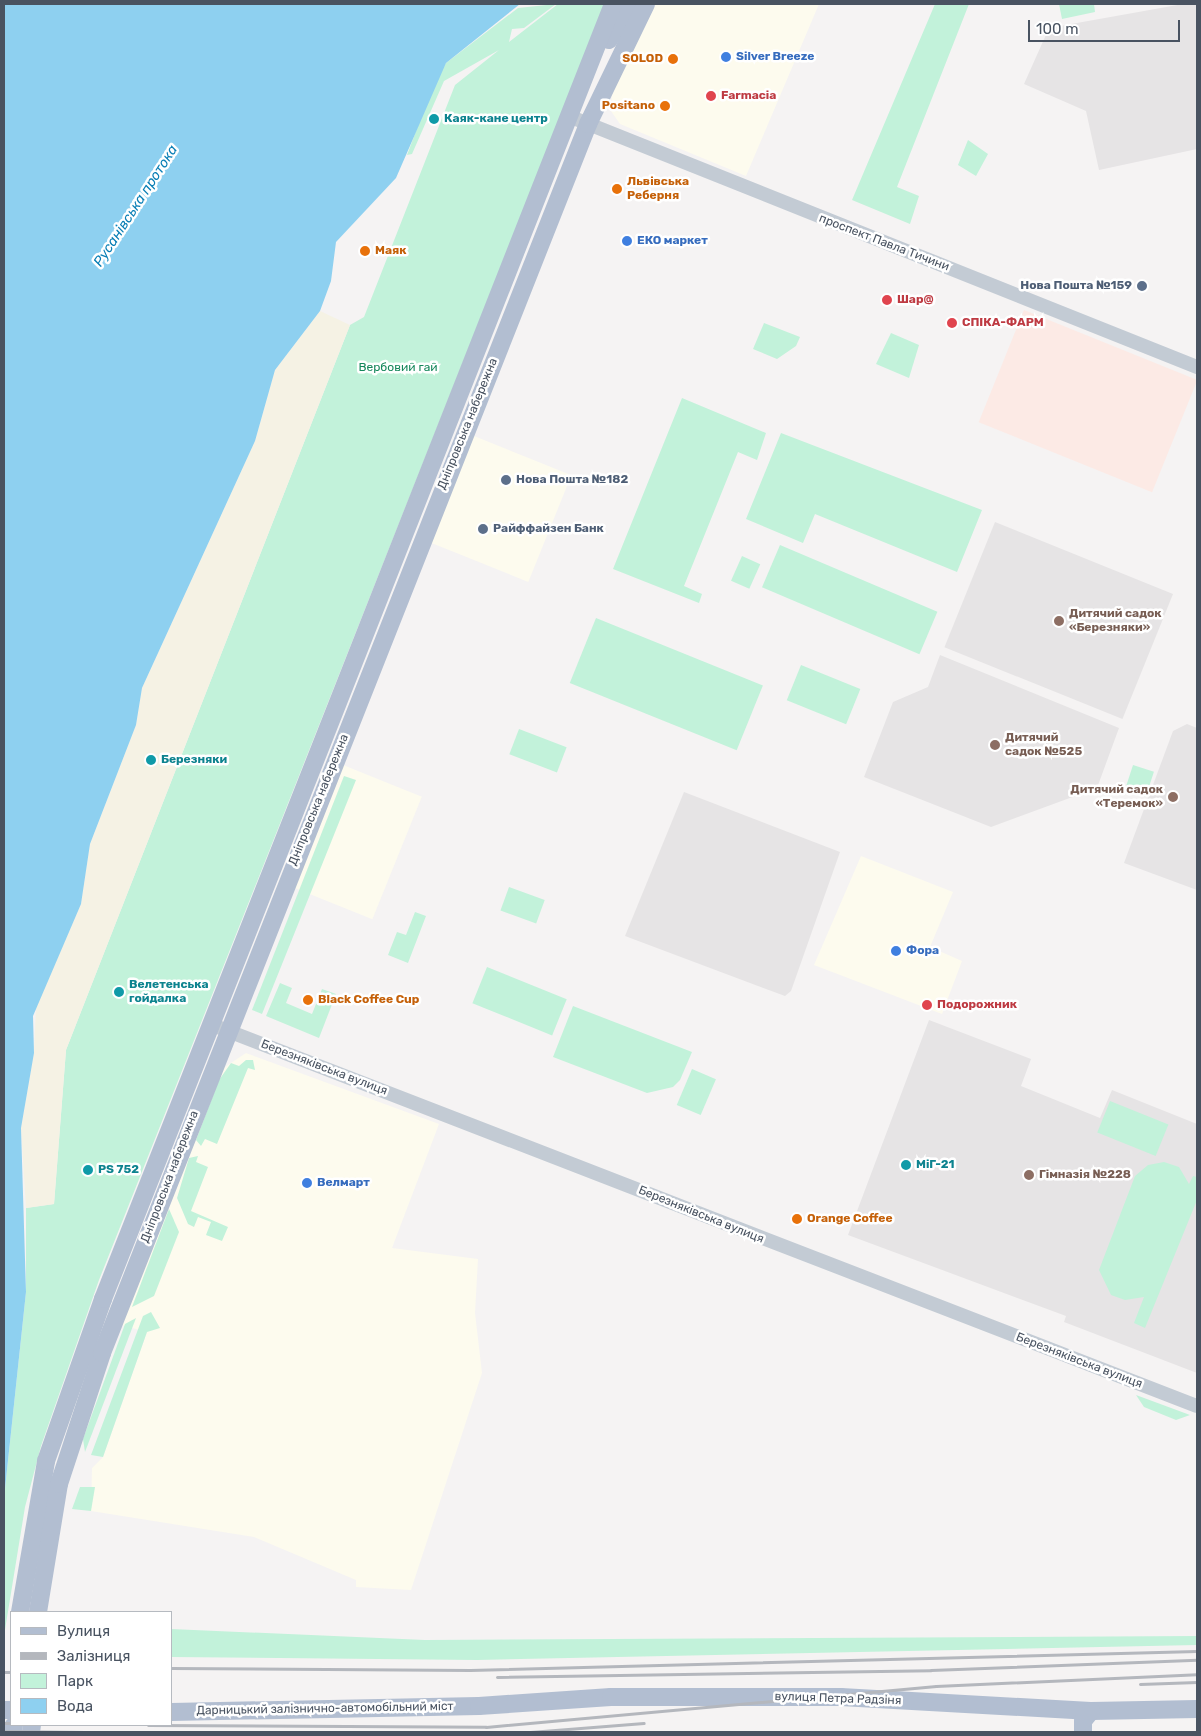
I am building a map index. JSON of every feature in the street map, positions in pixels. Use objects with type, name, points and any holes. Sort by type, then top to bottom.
[{"type":"main road","name":"Дніпровська набережна","points":[[20,1611],[36,1509],[52,1445],[210,1024],[589,73],[614,4]]},
{"type":"main road","name":"Дніпровська набережна","points":[[589,73],[630,4]]},
{"type":"main road","name":"Дніпровська набережна","points":[[38,1611],[48,1537],[70,1444],[227,1030],[588,124],[646,4]]},
{"type":"main road","name":"вулиця Петра Радзіня","points":[[480,1706],[611,1697],[841,1697],[1091,1711],[1197,1709]]},
{"type":"main road","name":"Дарницький залізнично-автомобільний міст","points":[[172,1712],[480,1706]]},
{"type":"main road","points":[[1083,1732],[1083,1721],[1091,1711]]},
{"type":"street","name":"проспект Павла Тичини","points":[[571,117],[1197,366]]},
{"type":"street","name":"Березняківська вулиця","points":[[210,1024],[1196,1405]]},
{"type":"shaded area","name":"Silver Breeze","points":[[656,4],[819,4],[746,176],[620,124],[611,111],[612,91]]},
{"type":"shaded area","points":[[1183,4],[1197,4],[1197,149],[1099,170],[1086,111],[1024,84],[1049,28]]},
{"type":"shaded area","points":[[1024,310],[1197,380],[1152,492],[979,422]]},
{"type":"shaded area","points":[[474,436],[571,475],[528,582],[431,543]]},
{"type":"shaded area","name":"Дитячий садок «Березняки»","points":[[995,522],[1173,594],[1122,719],[944,647]]},
{"type":"shaded area","name":"Дитячий садок №525","points":[[940,655],[1119,728],[1097,788],[991,827],[864,777],[893,702],[928,687]]},
{"type":"shaded area","name":"Дитячий садок «Теремок»","points":[[1187,724],[1197,728],[1197,890],[1124,863],[1173,731]]},
{"type":"shaded area","points":[[343,765],[422,797],[372,919],[294,887]]},
{"type":"shaded area","points":[[684,792],[840,852],[791,991],[785,996],[625,936]]},
{"type":"shaded area","points":[[861,856],[953,892],[930,947],[962,961],[942,1014],[814,965]]},
{"type":"shaded area","points":[[929,1020],[1031,1059],[1021,1086],[1100,1118],[1112,1090],[1197,1124],[1197,1373],[1064,1322],[1066,1316],[848,1235]]},
{"type":"shaded area","points":[[246,1053],[439,1124],[392,1248],[478,1259],[475,1313],[482,1373],[411,1590],[356,1587],[356,1580],[254,1537],[91,1511],[92,1468],[103,1457],[147,1332],[121,1325],[222,1069]]},
{"type":"green space","name":"Вербовий гай","points":[[556,4],[524,28],[512,29],[509,42],[558,4],[605,4],[99,1280],[41,1446],[25,1507],[4,1636],[4,1498],[26,1292],[26,1208],[54,1204],[66,1050],[350,325],[364,317],[455,85],[499,50],[444,81],[412,154],[407,155],[433,86],[446,63],[518,8]]},
{"type":"green space","points":[[935,4],[969,4],[897,187],[919,196],[910,224],[852,200]]},
{"type":"green space","points":[[1059,4],[1094,4],[1095,12],[1062,19]]},
{"type":"green space","points":[[968,140],[988,154],[976,176],[958,165]]},
{"type":"green space","points":[[764,323],[800,337],[796,346],[777,359],[753,349]]},
{"type":"green space","points":[[891,333],[919,345],[909,378],[876,364]]},
{"type":"green space","points":[[682,398],[766,433],[757,460],[738,452],[684,586],[702,594],[699,603],[613,569]]},
{"type":"green space","points":[[781,433],[982,510],[957,572],[815,514],[803,543],[746,519]]},
{"type":"green space","points":[[780,545],[937,612],[919,654],[762,587]]},
{"type":"green space","points":[[742,556],[760,564],[749,589],[731,581]]},
{"type":"green space","points":[[596,618],[763,685],[737,750],[570,683]]},
{"type":"green space","points":[[801,665],[860,689],[846,724],[787,700]]},
{"type":"green space","points":[[519,729],[567,747],[557,772],[509,754]]},
{"type":"green space","points":[[1133,765],[1154,772],[1146,797],[1125,790]]},
{"type":"green space","points":[[344,776],[356,780],[262,1014],[252,1010]]},
{"type":"green space","points":[[509,887],[545,900],[536,923],[500,910]]},
{"type":"green space","points":[[415,912],[426,916],[408,963],[388,955],[397,932],[406,935]]},
{"type":"green space","points":[[487,967],[567,999],[552,1035],[472,1003]]},
{"type":"green space","points":[[280,983],[292,988],[286,1003],[312,1014],[322,989],[336,994],[319,1038],[266,1016]]},
{"type":"green space","points":[[573,1006],[692,1052],[680,1080],[673,1087],[647,1093],[553,1057]]},
{"type":"green space","points":[[246,1060],[253,1060],[255,1070],[248,1068],[217,1144],[205,1139],[201,1146],[196,1140],[219,1080],[231,1063],[239,1066]]},
{"type":"green space","points":[[692,1069],[716,1079],[701,1115],[677,1105]]},
{"type":"green space","points":[[1110,1101],[1168,1125],[1156,1156],[1097,1133]]},
{"type":"green space","points":[[198,1156],[196,1162],[208,1167],[191,1211],[228,1227],[222,1241],[206,1235],[211,1222],[198,1217],[194,1227],[188,1224],[177,1198],[189,1158]]},
{"type":"green space","points":[[1164,1162],[1179,1167],[1189,1184],[1193,1176],[1197,1177],[1197,1200],[1145,1328],[1134,1323],[1144,1297],[1125,1300],[1111,1295],[1099,1270],[1135,1176],[1148,1165]]},
{"type":"green space","points":[[169,1209],[179,1232],[154,1296],[132,1307]]},
{"type":"green space","points":[[151,1312],[160,1328],[147,1332],[103,1457],[91,1455],[143,1316]]},
{"type":"green space","points":[[136,1318],[85,1452],[83,1439],[125,1324]]},
{"type":"green space","points":[[1136,1395],[1190,1415],[1176,1420],[1144,1407]]},
{"type":"green space","points":[[80,1487],[95,1487],[91,1511],[72,1509]]},
{"type":"green space","points":[[172,1629],[425,1640],[1197,1636],[1197,1645],[477,1660],[172,1657]]},
{"type":"sand","name":"Березняки","points":[[320,311],[350,325],[66,1050],[54,1204],[26,1208],[21,1128],[34,1053],[36,1007],[81,904],[90,844],[136,725],[142,688],[255,441],[275,370]]},
{"type":"water","name":"Русанівська протока","points":[[4,4],[520,4],[446,63],[396,178],[336,242],[331,281],[320,311],[275,370],[255,441],[142,688],[136,725],[90,844],[81,904],[33,1016],[34,1053],[21,1128],[26,1292],[4,1498]]},
{"type":"railway","points":[[172,1668],[470,1670],[1197,1651]]},
{"type":"railway","points":[[497,1677],[931,1670],[1197,1660]]},
{"type":"railway","points":[[4,1672],[10,1672]]},
{"type":"railway","points":[[172,1725],[486,1727],[936,1686],[1197,1674]]},
{"type":"railway","points":[[1140,1684],[1197,1682]]},
{"type":"railway","points":[[4,1723],[10,1723]]},
{"type":"railway","points":[[530,1732],[644,1723]]},
{"type":"railway","points":[[4,1731],[85,1732]]},
{"type":"place","name":"Silver Breeze","points":[[726,57]]},
{"type":"place","name":"SOLOD","points":[[673,59]]},
{"type":"place","name":"Farmacia","points":[[711,96]]},
{"type":"place","name":"Positano","points":[[665,106]]},
{"type":"place","name":"Каяк-кане центр","points":[[434,119]]},
{"type":"place","name":"Львівська Реберня","points":[[617,189]]},
{"type":"place","name":"ЕКО маркет","points":[[627,241]]},
{"type":"place","name":"Маяк","points":[[365,251]]},
{"type":"place","name":"Нова Пошта №159","points":[[1142,286]]},
{"type":"place","name":"Шар@","points":[[887,300]]},
{"type":"place","name":"СПІКА-ФАРМ","points":[[952,323]]},
{"type":"place","name":"Нова Пошта №182","points":[[506,480]]},
{"type":"place","name":"Райффайзен Банк","points":[[483,529]]},
{"type":"place","name":"Дитячий садок «Березняки»","points":[[1059,621]]},
{"type":"place","name":"Дитячий садок №525","points":[[995,745]]},
{"type":"place","name":"Березняки","points":[[151,760]]},
{"type":"place","name":"Дитячий садок «Теремок»","points":[[1173,797]]},
{"type":"place","name":"Фора","points":[[896,951]]},
{"type":"place","name":"Велетенська гойдалка","points":[[119,992]]},
{"type":"place","name":"Black Coffee Cup","points":[[308,1000]]},
{"type":"place","name":"Подорожник","points":[[927,1005]]},
{"type":"place","name":"МіГ-21","points":[[906,1165]]},
{"type":"place","name":"PS 752","points":[[88,1170]]},
{"type":"place","name":"Гімназія №228","points":[[1029,1175]]},
{"type":"place","name":"Велмарт","points":[[307,1183]]},
{"type":"place","name":"Orange Coffee","points":[[797,1219]]}]
